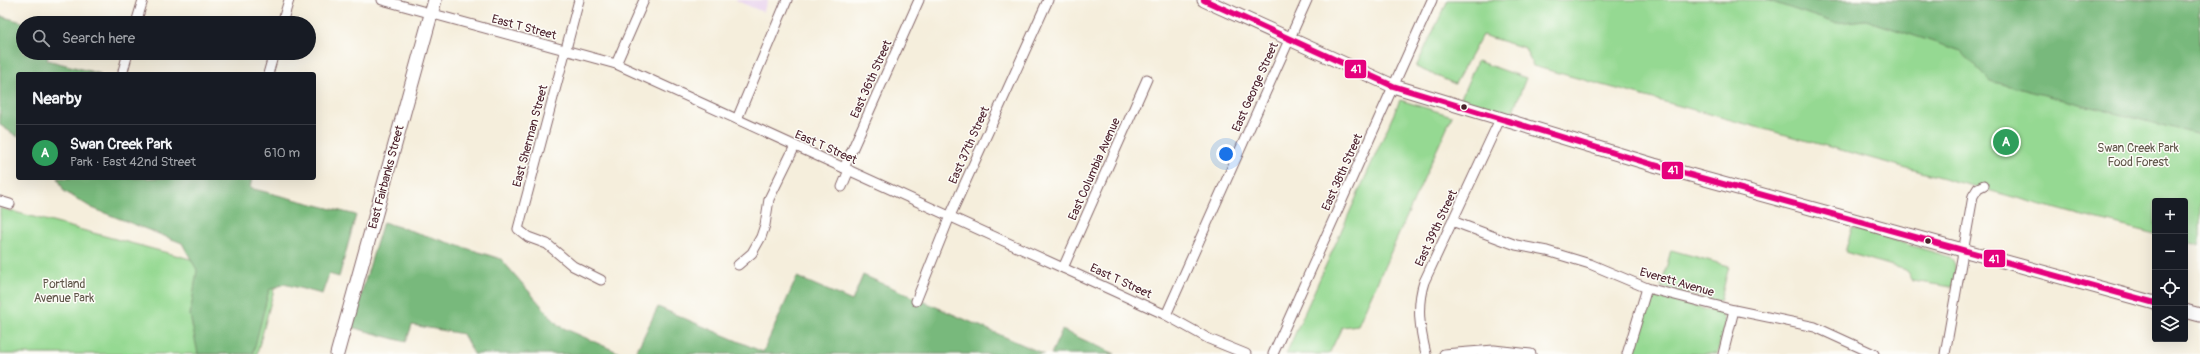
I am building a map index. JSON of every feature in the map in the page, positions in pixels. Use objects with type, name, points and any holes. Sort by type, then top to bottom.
[{"type":"street","points":[[138,16],[143,0]]},
{"type":"street","points":[[284,16],[288,0]]},
{"type":"street","name":"East T Street","points":[[382,0],[616,64],[1166,315],[1209,338],[1246,354]]},
{"type":"street","name":"East Fairbanks Street","points":[[337,354],[435,0]]},
{"type":"street","name":"East Sherman Street","points":[[580,0],[518,229],[528,237],[547,244],[573,266],[601,280]]},
{"type":"street","points":[[616,64],[644,0]]},
{"type":"street","points":[[737,119],[787,0]]},
{"type":"street","name":"East 36th Street","points":[[842,187],[847,169],[919,0]]},
{"type":"street","name":"East 37th Street","points":[[916,301],[950,216],[1048,0]]},
{"type":"street","points":[[1204,0],[1289,40],[1393,86],[1654,165],[1964,252],[2152,301]]},
{"type":"street","name":"East George Street","points":[[1166,315],[1307,0]]},
{"type":"street","name":"East 38th Street","points":[[1273,354],[1432,0]]},
{"type":"street","points":[[123,71],[126,60]]},
{"type":"street","points":[[269,72],[272,60]]},
{"type":"street","name":"East Columbia Avenue","points":[[1063,268],[1147,80]]},
{"type":"street","name":"East 39th Street","points":[[1426,354],[1419,324],[1420,295],[1424,282],[1501,118]]},
{"type":"street","points":[[738,265],[752,253],[761,237],[765,225],[769,199],[795,146]]},
{"type":"street","points":[[1945,354],[1973,196],[1978,188],[1984,185]]},
{"type":"street","points":[[0,201],[10,204]]},
{"type":"street","name":"Everett Avenue","points":[[1452,221],[1516,245],[1547,251],[1590,264],[1647,288],[1734,310],[1814,327],[1874,354]]},
{"type":"street","points":[[1627,354],[1647,288]]},
{"type":"street","points":[[1723,354],[1734,310]]},
{"type":"street","points":[[2188,312],[2200,315]]},
{"type":"street","points":[[1444,354],[1494,350],[1532,354]]},
{"type":"shaded area","points":[[735,0],[768,0],[763,12]]},
{"type":"green space","name":"Swan Creek Park Food Forest","points":[[1448,0],[2200,0],[2200,245],[2188,243],[2188,198],[2152,198],[2152,233],[2079,215],[1533,66],[1525,48],[1482,35],[1455,84],[1416,67]]},
{"type":"green space","points":[[1766,0],[2200,0],[2200,135],[1990,81],[1961,51],[1866,20],[1835,23]]},
{"type":"green space","points":[[0,16],[16,20],[16,60],[47,60],[93,72],[16,72],[16,136],[0,125]]},
{"type":"green space","points":[[1477,61],[1526,78],[1511,116],[1460,100]]},
{"type":"green space","points":[[1400,100],[1452,116],[1358,325],[1342,327],[1329,354],[1286,354]]},
{"type":"green space","points":[[59,180],[252,180],[250,188],[356,215],[339,277],[329,274],[322,294],[284,284],[269,290],[253,354],[198,354],[190,315],[197,270],[182,243],[92,208],[64,191]]},
{"type":"green space","name":"Portland Avenue Park","points":[[0,208],[276,282],[257,354],[0,354]]},
{"type":"green space","points":[[383,222],[501,259],[559,326],[622,354],[474,354],[463,334],[412,325],[406,342],[351,327]]},
{"type":"green space","points":[[1852,228],[1950,257],[1953,260],[1955,267],[1952,287],[1912,281],[1906,270],[1845,252]]},
{"type":"green space","points":[[1671,250],[1729,266],[1720,302],[1661,287]]},
{"type":"green space","points":[[863,275],[1044,354],[635,354],[658,307],[763,352],[797,277],[852,301]]},
{"type":"green space","points":[[1653,296],[1720,313],[1724,316],[1725,325],[1717,354],[1630,354],[1648,298]]},
{"type":"green space","points":[[1062,330],[1115,354],[1051,354]]},
{"type":"transit line","name":"41","points":[[1204,0],[1393,86],[1654,165],[2152,302]]},
{"type":"place","name":"Swan Creek Park","points":[[2006,142]]}]
